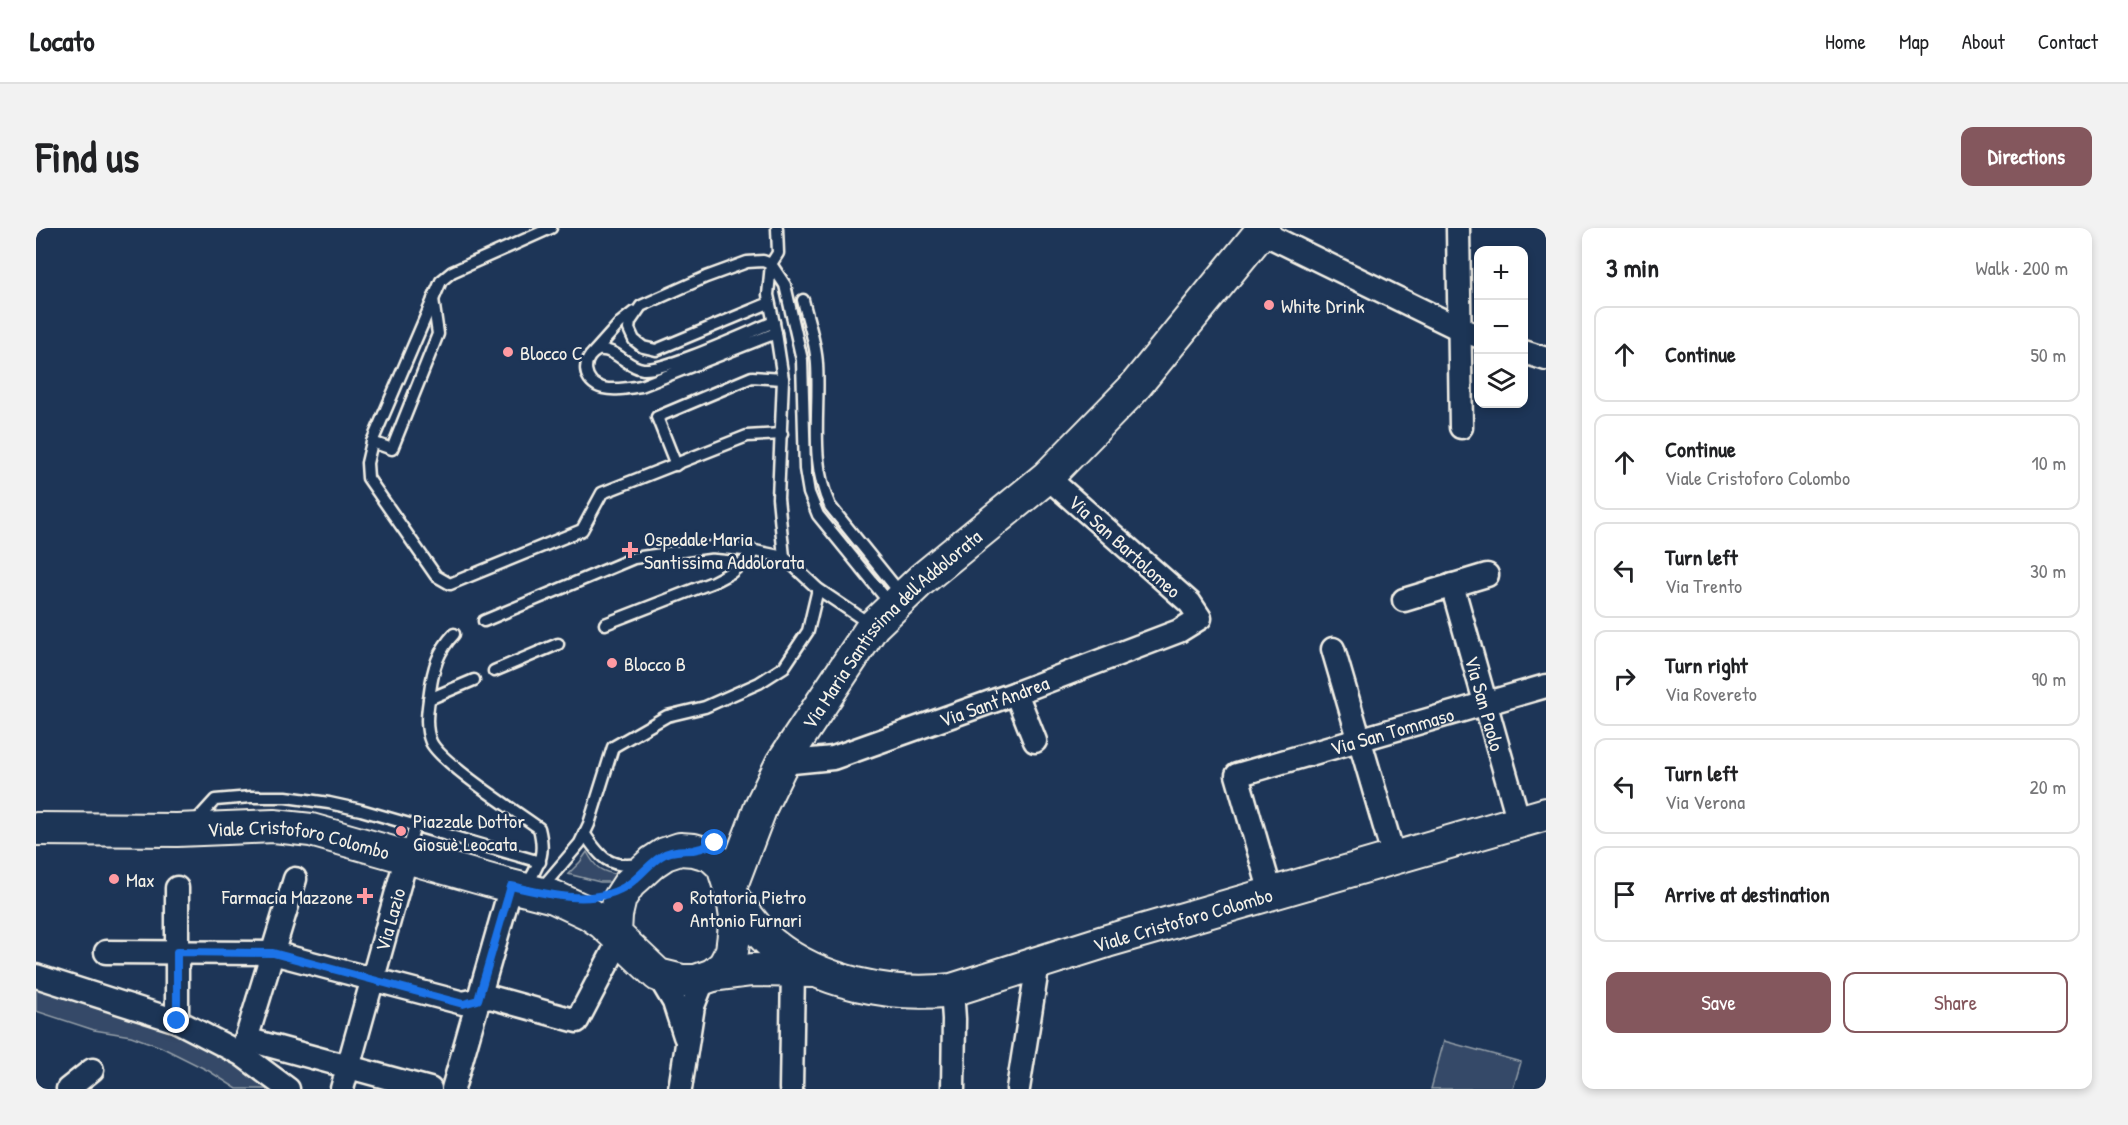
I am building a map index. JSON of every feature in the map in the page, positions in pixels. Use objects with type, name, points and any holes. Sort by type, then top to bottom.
[{"type":"street","points":[[1458,228],[1469,333],[1461,427]]},
{"type":"street","points":[[1257,229],[1469,333]]},
{"type":"street","name":"Via Maria Santissima dell'Addolorata","points":[[762,804],[783,763],[889,610],[1047,477],[1132,390],[1257,229]]},
{"type":"street","points":[[1528,353],[1546,359]]},
{"type":"street","name":"Via San Bartolomeo","points":[[1047,477],[1190,603],[1200,618]]},
{"type":"street","points":[[1404,600],[1487,575]]},
{"type":"street","name":"Via San Paolo","points":[[1452,585],[1486,704],[1533,818]]},
{"type":"street","name":"Via Sant'Andrea","points":[[783,763],[833,758],[1016,693],[1179,631],[1200,618]]},
{"type":"street","points":[[1333,649],[1394,858]]},
{"type":"street","name":"Via San Tommaso","points":[[1271,893],[1237,775],[1546,686]]},
{"type":"street","points":[[1016,693],[1035,741]]},
{"type":"street","points":[[694,850],[715,843],[734,832],[762,804]]},
{"type":"street","points":[[731,893],[762,804]]},
{"type":"street","name":"Viale Cristoforo Colombo","points":[[805,971],[893,991],[928,993],[952,990],[1271,893],[1533,818]]},
{"type":"street","name":"Viale Cristoforo Colombo","points":[[36,829],[187,830],[274,826],[311,830],[532,891]]},
{"type":"street","points":[[532,891],[599,896],[614,892],[629,884],[665,854],[680,849],[711,855],[723,866],[736,918],[732,951],[724,966],[709,976],[693,1006],[680,1089]]},
{"type":"street","name":"Via Lazio","points":[[342,1089],[407,856]]},
{"type":"street","points":[[244,1046],[295,879]]},
{"type":"street","points":[[106,952],[273,953],[463,1004],[490,998],[577,1021],[617,936],[616,915],[620,898],[629,884]]},
{"type":"street","points":[[177,888],[177,1021]]},
{"type":"street","points":[[532,891],[588,913],[617,936],[658,975],[674,1002],[688,1045]]},
{"type":"street","points":[[453,1089],[478,1000],[532,891]]},
{"type":"street","points":[[731,893],[772,944],[805,971]]},
{"type":"street","points":[[1018,1089],[1038,963]]},
{"type":"street","points":[[658,975],[682,981],[752,970],[805,971]]},
{"type":"street","points":[[791,1089],[805,971]]},
{"type":"street","points":[[36,976],[177,1021],[244,1046],[348,1066],[430,1089]]},
{"type":"street","points":[[952,990],[953,1089]]},
{"type":"street","points":[[244,1046],[288,1089]]},
{"type":"street","points":[[68,1089],[92,1070]]},
{"type":"lane","points":[[551,228],[452,272],[441,281],[372,442],[367,463],[368,478],[436,576],[450,584],[582,530],[602,493],[747,436],[782,434]]},
{"type":"lane","points":[[777,228],[778,253],[771,264],[769,303],[783,379],[778,498],[784,557]]},
{"type":"lane","points":[[775,327],[641,386],[619,389],[603,388],[594,385],[585,369],[587,361],[594,352],[620,323],[641,306],[706,277],[747,262],[764,261],[771,264],[785,285],[802,360],[805,469],[809,493],[818,515],[889,610]]},
{"type":"lane","points":[[372,442],[392,449],[438,334],[433,298]]},
{"type":"lane","points":[[803,300],[817,362],[816,449],[820,478],[830,506],[889,610]]},
{"type":"lane","points":[[641,306],[630,322],[629,329],[633,340],[644,347],[656,350],[769,303]]},
{"type":"lane","points":[[594,352],[604,349],[611,350],[642,369],[664,367],[775,327]]},
{"type":"lane","points":[[675,465],[657,417],[752,377],[783,379]]},
{"type":"lane","points":[[484,621],[634,558],[711,547],[755,551],[784,557],[818,590],[889,610]]},
{"type":"lane","points":[[605,624],[713,582],[732,572],[755,551]]},
{"type":"lane","points":[[532,891],[580,843],[613,747],[667,716],[705,707],[759,683],[784,667],[808,631],[818,590]]},
{"type":"lane","points":[[454,634],[439,653],[433,669],[427,722],[432,743],[449,762],[539,828],[543,845],[532,891]]},
{"type":"lane","points":[[494,671],[558,644]]},
{"type":"lane","points":[[429,699],[474,680]]},
{"type":"lane","points":[[187,830],[215,800],[286,797],[329,803],[415,825],[540,862]]},
{"type":"lane","points":[[407,856],[415,825]]},
{"type":"lane","points":[[584,833],[604,859],[610,862],[626,866],[653,862]]},
{"type":"shaded area","points":[[587,852],[600,869],[621,875],[616,882],[600,882],[568,874]]},
{"type":"shaded area","points":[[36,988],[165,1028],[229,1059],[273,1089],[237,1089],[209,1071],[161,1047],[131,1036],[94,1030],[36,1011]]},
{"type":"shaded area","points":[[1444,1041],[1521,1062],[1513,1089],[1431,1089]]},
{"type":"place","name":"White Drink","points":[[1269,305]]},
{"type":"place","name":"Blocco C","points":[[508,352]]},
{"type":"place","name":"Ospedale Maria Santissima Addolorata","points":[[630,550]]},
{"type":"place","name":"Blocco B","points":[[612,663]]},
{"type":"place","name":"Piazzale Dottor Giosuè Leocata","points":[[401,831]]},
{"type":"place","name":"Max","points":[[114,879]]},
{"type":"place","name":"Farmacia Mazzone","points":[[365,896]]},
{"type":"place","name":"Rotatoria Pietro Antonio Furnari","points":[[678,907]]},
{"type":"route","points":[[177,1021],[177,952],[273,953],[463,1004],[478,1000],[511,886],[554,897],[599,896],[614,892],[629,884],[665,854],[680,849],[694,850],[715,843]]}]
